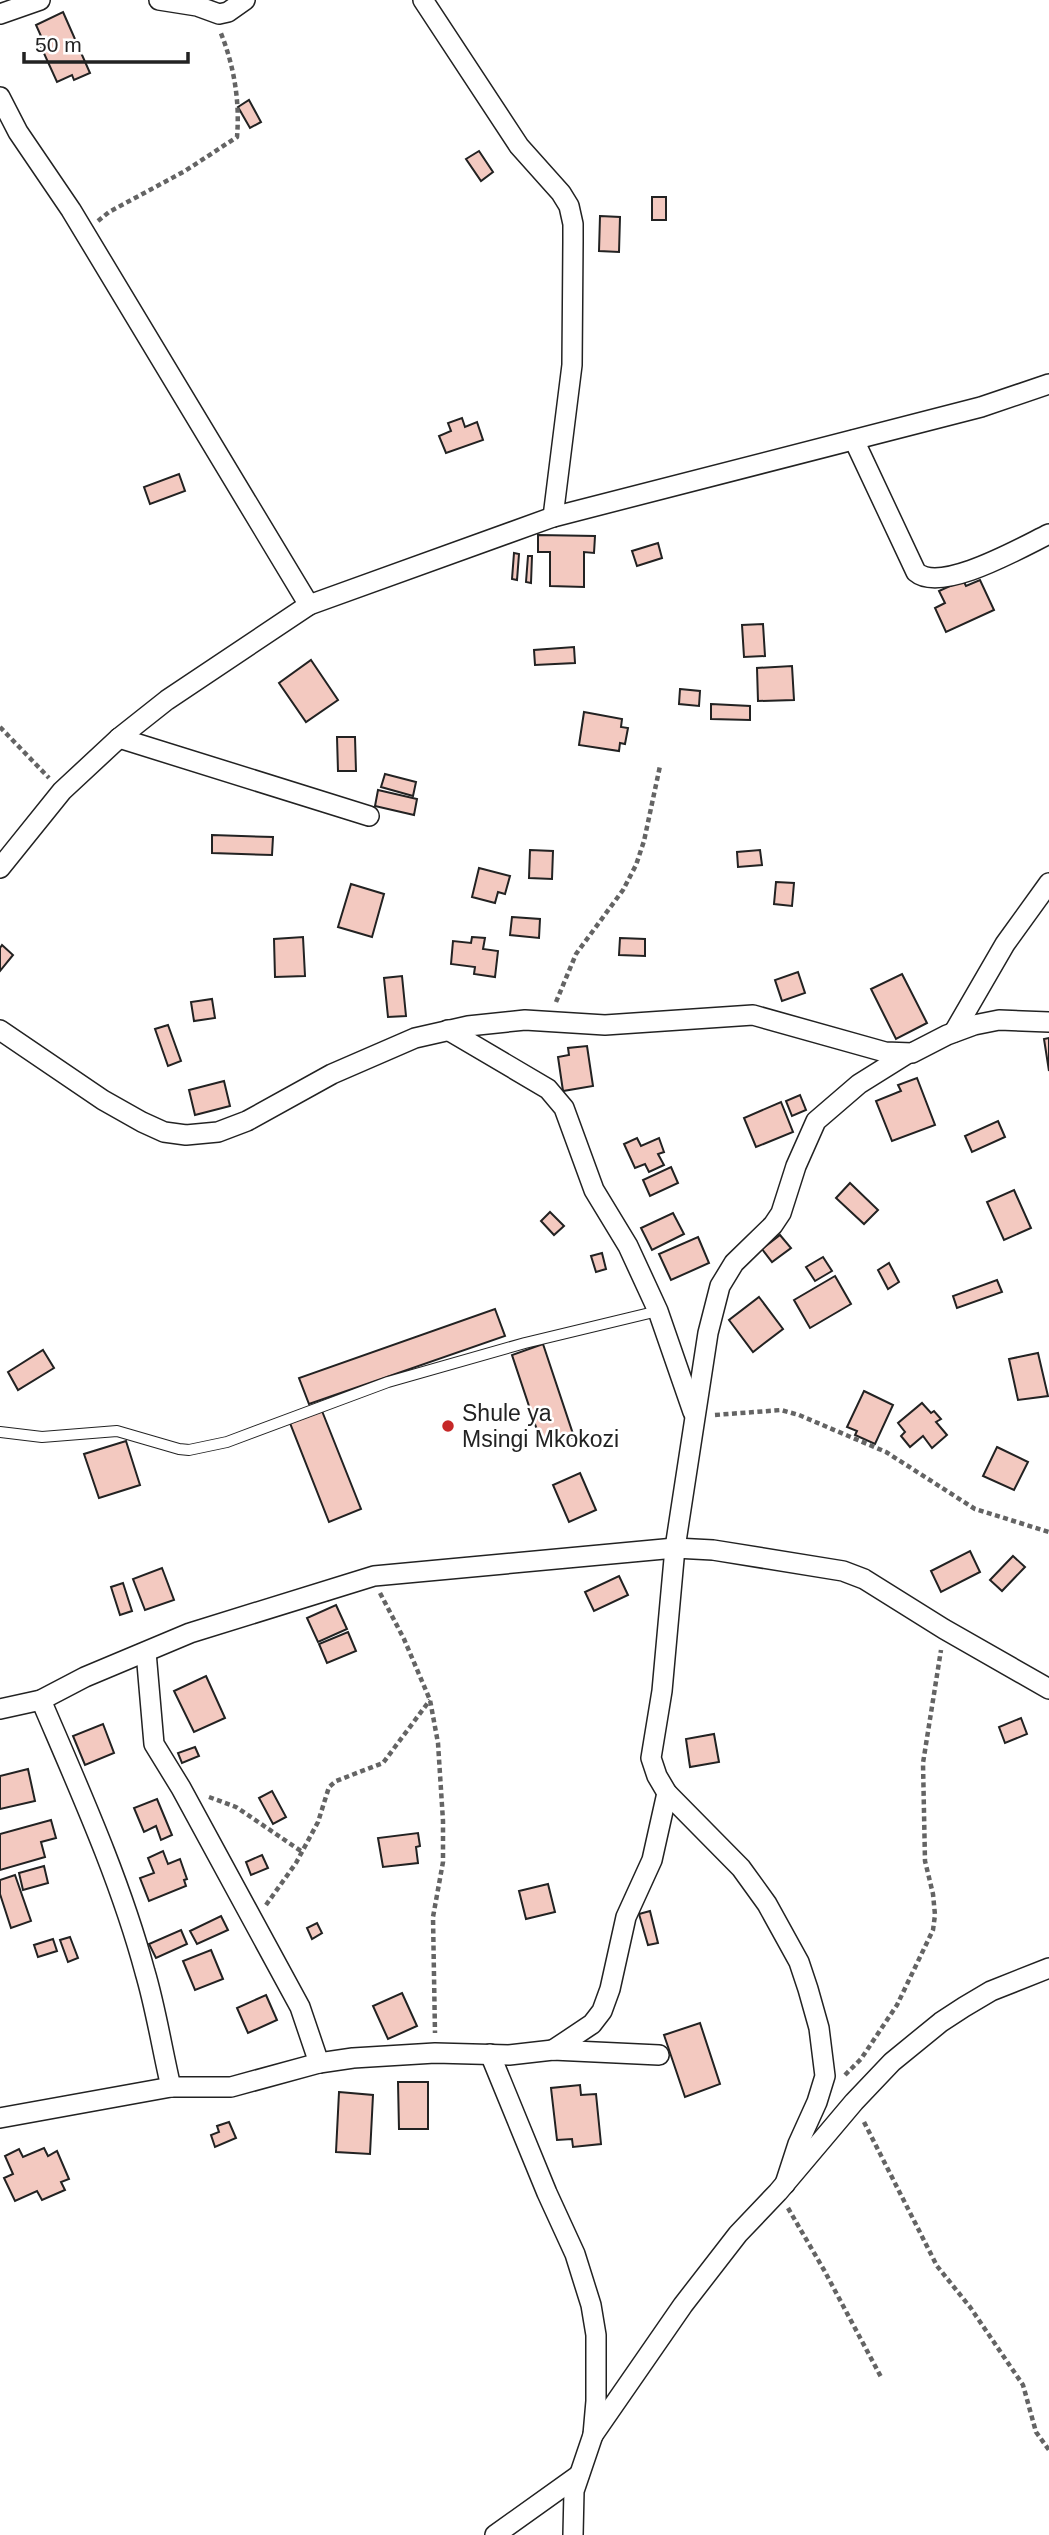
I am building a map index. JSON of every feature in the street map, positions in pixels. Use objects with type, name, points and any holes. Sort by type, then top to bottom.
[{"type":"street","points":[[0,15],[40,0]]},
{"type":"street","points":[[159,0],[197,6],[219,14],[228,12],[245,0]]},
{"type":"street","points":[[423,0],[519,146],[561,193],[569,206],[573,224],[572,365],[553,517]]},
{"type":"street","points":[[0,97],[18,132],[89,241],[309,605]]},
{"type":"street","points":[[0,868],[62,790],[119,738],[167,700],[309,605],[553,517],[981,407],[1049,384]]},
{"type":"street","points":[[854,440],[916,572],[921,577],[939,580],[986,565],[1049,534]]},
{"type":"street","points":[[119,738],[369,816]]},
{"type":"street","points":[[954,1032],[1004,944],[1049,883]]},
{"type":"street","points":[[0,1030],[103,1100],[164,1132],[186,1135],[218,1132],[247,1121],[332,1074],[415,1038],[448,1030],[525,1020],[606,1025],[754,1015],[885,1052],[907,1054],[917,1052],[954,1032],[999,1020],[1049,1021]]},
{"type":"street","points":[[448,1030],[502,1060],[557,1097],[571,1123],[594,1190],[628,1246],[659,1311],[695,1416]]},
{"type":"street","points":[[781,2188],[825,2076],[819,2028],[799,1962],[767,1904],[741,1868],[667,1793],[657,1776],[652,1758],[662,1691],[674,1548],[708,1333],[720,1286],[728,1272],[781,1213],[796,1166],[816,1121],[859,1084],[907,1054]]},
{"type":"street","points":[[0,1709],[41,1700],[85,1677],[234,1618],[374,1576],[674,1548],[713,1550],[843,1570],[864,1579],[1049,1689]]},
{"type":"street","points":[[146,1652],[154,1744],[181,1788],[300,2007],[320,2063]]},
{"type":"street","points":[[41,1700],[82,1796],[134,1936],[146,1973],[171,2087]]},
{"type":"street","points":[[553,2050],[592,2024],[601,2011],[610,1989],[626,1917],[652,1860],[667,1793]]},
{"type":"street","points":[[573,2535],[573,2504],[579,2475],[593,2435],[706,2273],[738,2234],[892,2062],[941,2022],[991,1992],[1049,1968]]},
{"type":"street","points":[[0,2118],[171,2087],[231,2087],[320,2063],[353,2058],[553,2050],[659,2055]]},
{"type":"street","points":[[489,2054],[575,2254],[591,2305],[597,2359],[593,2435]]},
{"type":"street","points":[[495,2535],[579,2475]]},
{"type":"lane","points":[[0,1432],[42,1437],[117,1431],[179,1450],[189,1450],[227,1442],[388,1382],[525,1343],[659,1311]]},
{"type":"path","points":[[89,241],[98,221],[108,212],[185,171],[237,137],[236,87],[229,54],[213,13]]},
{"type":"path","points":[[0,727],[62,790]]},
{"type":"path","points":[[547,1022],[576,954],[623,890],[636,865],[644,841],[660,766]]},
{"type":"path","points":[[695,1416],[782,1410],[799,1415],[886,1452],[975,1509],[1049,1532]]},
{"type":"path","points":[[374,1576],[384,1604],[404,1639],[430,1700],[438,1743],[443,1862],[433,1917],[435,2053]]},
{"type":"path","points":[[843,2077],[861,2059],[897,2005],[933,1930],[933,1894],[925,1861],[923,1763],[944,1629]]},
{"type":"path","points":[[252,1922],[271,1900],[318,1822],[328,1787],[336,1781],[383,1763],[430,1700]]},
{"type":"path","points":[[181,1788],[236,1807],[301,1851]]},
{"type":"path","points":[[854,2102],[937,2266],[970,2307],[1023,2385],[1036,2432],[1049,2450]]},
{"type":"path","points":[[781,2188],[881,2378]]},
{"type":"building","points":[[63,12],[90,73],[74,80],[72,75],[57,82],[37,38],[41,36],[36,25]]},
{"type":"building","points":[[249,100],[261,122],[250,128],[238,107]]},
{"type":"building","points":[[479,151],[493,172],[481,181],[466,159]]},
{"type":"building","points":[[652,197],[666,197],[666,220],[652,220]]},
{"type":"building","points":[[600,216],[620,217],[619,252],[599,251]]},
{"type":"building","points":[[462,418],[465,427],[477,422],[483,440],[446,453],[439,436],[451,431],[448,423]]},
{"type":"building","points":[[179,474],[185,491],[150,504],[144,487]]},
{"type":"building","points":[[538,535],[595,536],[594,553],[584,552],[584,587],[550,586],[550,552],[538,552]]},
{"type":"building","points":[[658,543],[662,558],[637,566],[632,551]]},
{"type":"building","points":[[514,553],[519,554],[517,580],[512,579]]},
{"type":"building","points":[[528,556],[532,556],[531,583],[526,582]]},
{"type":"building","points":[[963,580],[966,586],[980,580],[994,610],[946,632],[935,608],[945,603],[939,591]]},
{"type":"building","points":[[763,624],[765,656],[744,657],[742,625]]},
{"type":"building","points":[[574,647],[575,663],[535,665],[534,650]]},
{"type":"building","points":[[311,660],[338,700],[306,722],[279,683]]},
{"type":"building","points":[[792,666],[794,700],[758,701],[757,668]]},
{"type":"building","points":[[680,689],[700,691],[699,706],[679,704]]},
{"type":"building","points":[[711,704],[750,706],[750,720],[711,719]]},
{"type":"building","points":[[584,712],[622,719],[621,727],[628,728],[625,744],[620,743],[619,751],[579,745]]},
{"type":"building","points":[[337,737],[355,737],[356,771],[338,771]]},
{"type":"building","points":[[385,774],[416,782],[413,796],[381,787]]},
{"type":"building","points":[[378,790],[417,799],[414,815],[375,806]]},
{"type":"building","points":[[212,835],[273,837],[272,855],[212,853]]},
{"type":"building","points":[[530,850],[553,851],[552,879],[529,878]]},
{"type":"building","points":[[760,850],[762,865],[738,867],[737,852]]},
{"type":"building","points":[[479,868],[510,876],[505,894],[498,892],[495,903],[472,897]]},
{"type":"building","points":[[776,882],[794,883],[792,906],[774,904]]},
{"type":"building","points":[[351,884],[384,894],[372,937],[338,927]]},
{"type":"building","points":[[512,917],[540,919],[539,938],[510,935]]},
{"type":"building","points":[[303,937],[305,976],[275,977],[274,939]]},
{"type":"building","points":[[472,937],[485,938],[483,949],[498,951],[495,977],[474,974],[475,967],[451,964],[453,941],[471,943]]},
{"type":"building","points":[[620,938],[645,939],[645,956],[619,955]]},
{"type":"building","points":[[2,945],[13,955],[0,971],[0,948]]},
{"type":"building","points":[[798,972],[805,993],[782,1001],[775,980]]},
{"type":"building","points":[[902,974],[927,1023],[896,1039],[871,989]]},
{"type":"building","points":[[402,976],[406,1016],[388,1017],[384,978]]},
{"type":"building","points":[[212,999],[215,1018],[194,1021],[191,1002]]},
{"type":"building","points":[[168,1025],[181,1061],[168,1066],[155,1029]]},
{"type":"building","points":[[1049,1038],[1049,1071],[1044,1039]]},
{"type":"building","points":[[587,1046],[593,1086],[563,1091],[558,1057],[569,1055],[568,1048]]},
{"type":"building","points":[[917,1078],[935,1125],[892,1141],[876,1101],[901,1091],[898,1085]]},
{"type":"building","points":[[224,1081],[230,1106],[195,1115],[189,1090]]},
{"type":"building","points":[[800,1095],[806,1110],[792,1116],[786,1101]]},
{"type":"building","points":[[781,1102],[793,1132],[756,1147],[744,1118]]},
{"type":"building","points":[[998,1121],[1005,1137],[972,1152],[965,1136]]},
{"type":"building","points":[[637,1138],[641,1146],[659,1138],[664,1152],[658,1154],[664,1165],[649,1172],[645,1164],[635,1168],[624,1144]]},
{"type":"building","points":[[671,1167],[678,1183],[650,1196],[643,1180]]},
{"type":"building","points":[[850,1183],[878,1210],[864,1224],[836,1198]]},
{"type":"building","points":[[1014,1190],[1031,1228],[1004,1240],[987,1202]]},
{"type":"building","points":[[550,1212],[564,1226],[554,1235],[541,1221]]},
{"type":"building","points":[[673,1213],[684,1234],[652,1250],[641,1228]]},
{"type":"building","points":[[780,1235],[791,1248],[772,1262],[762,1249]]},
{"type":"building","points":[[698,1237],[709,1263],[671,1280],[659,1254]]},
{"type":"building","points":[[602,1253],[606,1269],[596,1272],[591,1256]]},
{"type":"building","points":[[823,1257],[832,1271],[815,1281],[806,1267]]},
{"type":"building","points":[[889,1263],[899,1282],[888,1289],[878,1270]]},
{"type":"building","points":[[835,1276],[851,1304],[810,1328],[794,1300]]},
{"type":"building","points":[[997,1280],[1002,1292],[957,1308],[953,1296]]},
{"type":"building","points":[[759,1297],[783,1329],[753,1352],[729,1320]]},
{"type":"building","points":[[495,1309],[505,1336],[309,1404],[299,1378]]},
{"type":"building","points":[[543,1344],[574,1437],[543,1448],[512,1355]]},
{"type":"building","points":[[43,1350],[54,1368],[18,1390],[8,1372]]},
{"type":"building","points":[[1038,1353],[1048,1396],[1018,1400],[1009,1359]]},
{"type":"building","points":[[864,1391],[893,1405],[875,1444],[855,1435],[857,1431],[847,1427]]},
{"type":"building","points":[[922,1403],[941,1419],[936,1422],[947,1435],[932,1448],[923,1436],[910,1447],[901,1436],[905,1432],[898,1423]]},
{"type":"building","points":[[322,1411],[361,1509],[329,1522],[290,1423]]},
{"type":"building","points":[[126,1441],[140,1485],[99,1498],[84,1454]]},
{"type":"building","points":[[997,1447],[1028,1462],[1014,1490],[983,1476]]},
{"type":"building","points":[[580,1473],[596,1510],[569,1522],[553,1485]]},
{"type":"building","points":[[970,1551],[980,1572],[941,1592],[931,1571]]},
{"type":"building","points":[[1013,1556],[1025,1567],[1002,1591],[990,1580]]},
{"type":"building","points":[[162,1568],[174,1600],[145,1610],[133,1579]]},
{"type":"building","points":[[619,1576],[628,1595],[594,1611],[585,1592]]},
{"type":"building","points":[[123,1583],[132,1611],[120,1615],[111,1587]]},
{"type":"building","points":[[336,1605],[347,1629],[318,1642],[307,1618]]},
{"type":"building","points":[[348,1632],[356,1651],[327,1663],[319,1644]]},
{"type":"building","points":[[206,1676],[225,1718],[194,1732],[174,1691]]},
{"type":"building","points":[[1021,1718],[1027,1734],[1005,1743],[999,1727]]},
{"type":"building","points":[[103,1724],[114,1753],[85,1765],[73,1736]]},
{"type":"building","points":[[714,1734],[719,1762],[690,1767],[686,1739]]},
{"type":"building","points":[[195,1747],[199,1756],[182,1763],[178,1753]]},
{"type":"building","points":[[28,1769],[35,1801],[0,1809],[0,1776]]},
{"type":"building","points":[[272,1791],[286,1817],[273,1824],[259,1798]]},
{"type":"building","points":[[157,1799],[172,1835],[161,1840],[156,1826],[144,1832],[134,1808]]},
{"type":"building","points":[[51,1820],[56,1838],[41,1842],[45,1857],[0,1870],[0,1834]]},
{"type":"building","points":[[418,1833],[418,1863],[383,1867],[378,1838]]},
{"type":"building","points":[[163,1851],[168,1864],[180,1859],[187,1879],[184,1880],[186,1886],[149,1901],[140,1878],[154,1873],[148,1858]]},
{"type":"building","points":[[262,1855],[268,1868],[251,1875],[246,1862]]},
{"type":"building","points":[[44,1866],[48,1883],[23,1890],[19,1873]]},
{"type":"building","points":[[15,1875],[31,1921],[11,1928],[0,1894],[0,1880]]},
{"type":"building","points":[[548,1884],[555,1912],[526,1919],[519,1891]]},
{"type":"building","points":[[650,1911],[658,1943],[648,1945],[639,1914]]},
{"type":"building","points":[[221,1916],[228,1930],[197,1944],[190,1931]]},
{"type":"building","points":[[317,1923],[322,1933],[312,1939],[307,1928]]},
{"type":"building","points":[[181,1930],[187,1944],[156,1958],[149,1944]]},
{"type":"building","points":[[70,1937],[78,1958],[68,1962],[60,1940]]},
{"type":"building","points":[[53,1939],[57,1951],[38,1957],[34,1945]]},
{"type":"building","points":[[211,1950],[223,1979],[195,1990],[183,1961]]},
{"type":"building","points":[[402,1993],[417,2026],[388,2039],[373,2006]]},
{"type":"building","points":[[266,1995],[277,2020],[248,2033],[237,2008]]},
{"type":"building","points":[[700,2023],[720,2084],[685,2097],[664,2035]]},
{"type":"building","points":[[398,2082],[428,2082],[428,2129],[399,2129]]},
{"type":"building","points":[[580,2085],[581,2095],[596,2094],[601,2144],[573,2147],[572,2139],[557,2140],[551,2088]]},
{"type":"building","points":[[339,2092],[373,2095],[370,2154],[336,2152]]},
{"type":"building","points":[[229,2122],[236,2138],[215,2147],[211,2135],[219,2132],[217,2126]]},
{"type":"building","points":[[44,2148],[48,2156],[57,2151],[69,2179],[61,2182],[65,2190],[42,2200],[37,2191],[15,2201],[4,2178],[13,2174],[5,2156],[19,2149],[23,2157]]},
{"type":"place","name":"Shule ya Msingi Mkokozi","points":[[448,1426]]}]
